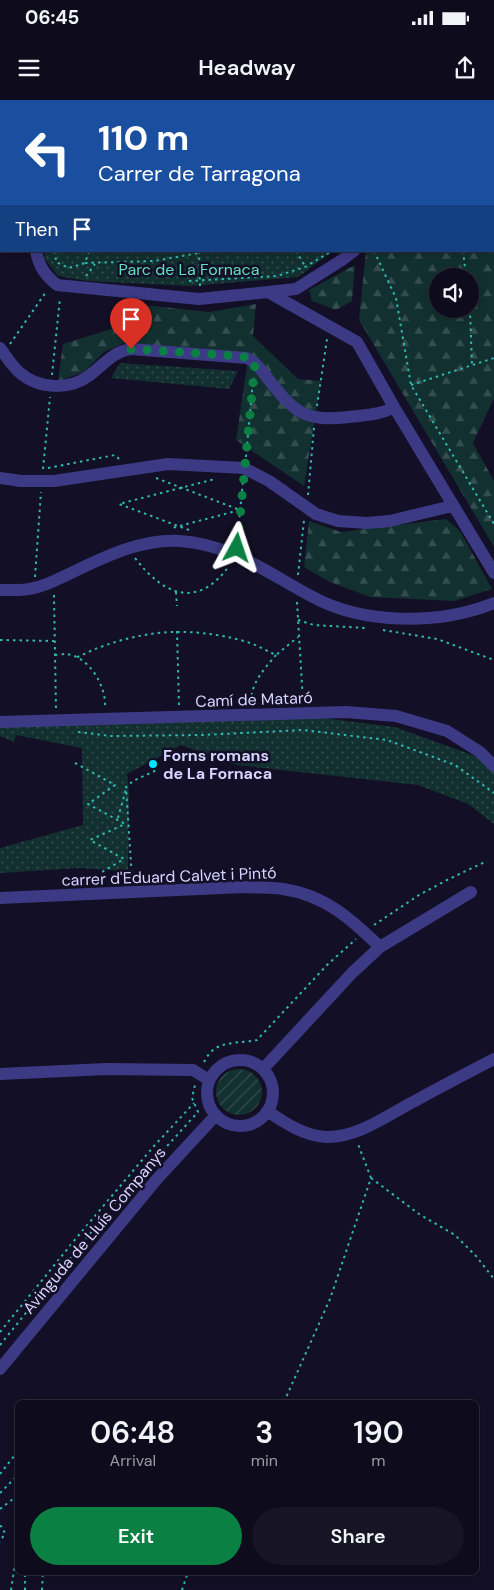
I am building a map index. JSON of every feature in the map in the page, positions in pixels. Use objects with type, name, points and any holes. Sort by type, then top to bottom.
[{"type":"street","points":[[36,252],[39,264],[46,276],[58,285],[199,299],[296,289],[353,252]]},
{"type":"street","points":[[268,292],[357,342],[452,506],[494,573]]},
{"type":"street","points":[[2,350],[15,368],[24,376],[35,382],[51,386],[67,385],[83,379],[110,358],[126,350],[239,356],[248,358],[255,363],[288,404],[309,416],[338,418],[378,413],[394,407]]},
{"type":"street","points":[[0,478],[21,481],[54,481],[168,464],[244,468],[269,481],[316,514],[338,521],[390,521],[452,506]]},
{"type":"street","points":[[0,590],[34,589],[125,548],[178,541],[197,543],[236,554],[324,603],[356,614],[396,619],[417,618],[481,608],[494,603]]},
{"type":"street","name":"Camí de Mataró","points":[[0,722],[346,712],[396,716],[446,731],[480,752],[494,766]]},
{"type":"street","name":"carrer d'Eduard Calvet i Pintó","points":[[0,898],[244,887],[284,889],[318,899],[344,913],[380,947]]},
{"type":"street","points":[[263,1069],[352,973],[380,947],[470,892]]},
{"type":"street","points":[[267,1112],[291,1127],[308,1134],[338,1137],[367,1127],[494,1059]]},
{"type":"street","points":[[234,1060],[246,1060],[263,1069],[269,1078],[272,1101],[267,1112],[259,1120],[242,1126],[225,1122],[216,1115],[209,1106],[207,1091],[209,1080],[216,1070],[225,1063],[234,1060]]},
{"type":"street","points":[[0,1074],[106,1069],[193,1070],[209,1080]]},
{"type":"street","name":"Avinguda de Lluís Companys","points":[[0,1368],[157,1179],[216,1115]]},
{"type":"path","points":[[55,252],[56,262],[69,268],[85,263],[154,262],[199,252],[199,281]]},
{"type":"path","points":[[85,263],[88,252]]},
{"type":"path","points":[[297,252],[305,267]]},
{"type":"path","points":[[189,281],[277,276],[305,267],[330,252]]},
{"type":"path","points":[[374,252],[396,298],[411,385],[494,524]]},
{"type":"path","points":[[463,252],[465,268]]},
{"type":"path","points":[[2,350],[50,288],[58,285]]},
{"type":"path","points":[[470,318],[472,365]]},
{"type":"path","points":[[411,385],[494,358]]},
{"type":"path","points":[[132,555],[143,569],[159,583],[176,592],[193,593],[210,587],[225,572],[236,554],[255,363]]},
{"type":"path","points":[[44,469],[115,454],[129,470]]},
{"type":"path","points":[[150,475],[240,510]]},
{"type":"path","points":[[196,532],[119,504],[223,477]]},
{"type":"path","points":[[35,567],[42,491]]},
{"type":"path","points":[[171,528],[240,510]]},
{"type":"path","points":[[298,570],[304,520]]},
{"type":"path","points":[[34,578],[41,575]]},
{"type":"path","points":[[176,592],[176,606]]},
{"type":"path","points":[[54,597],[56,720]]},
{"type":"path","points":[[297,598],[302,689]]},
{"type":"path","points":[[298,620],[314,625],[371,628]]},
{"type":"path","points":[[378,630],[437,639],[494,660]]},
{"type":"path","points":[[77,658],[97,648],[151,633],[177,631],[193,631],[245,641],[276,655]]},
{"type":"path","points":[[177,631],[178,677]]},
{"type":"path","points":[[251,705],[251,697],[258,675],[276,655],[299,636]]},
{"type":"path","points":[[0,640],[54,641]]},
{"type":"path","points":[[54,655],[67,654],[85,663],[99,680],[106,696],[105,708]]},
{"type":"path","points":[[77,732],[111,736],[202,735],[303,730],[387,740],[455,764],[494,793]]},
{"type":"path","points":[[75,763],[115,785],[88,804],[125,824],[90,840],[124,859],[102,872],[102,894]]},
{"type":"path","points":[[118,820],[126,787],[133,781],[159,769]]},
{"type":"path","points":[[126,787],[133,893]]},
{"type":"path","points":[[0,1345],[110,1209],[198,1112],[192,1098],[200,1066],[211,1051],[230,1043],[257,1040],[327,965],[365,932],[419,895],[487,861]]},
{"type":"path","points":[[0,1332],[154,1146],[194,1103]]},
{"type":"path","points":[[351,1133],[360,1148],[371,1178],[419,1214],[455,1235],[476,1256],[494,1279]]},
{"type":"path","points":[[285,1400],[330,1299],[371,1178]]},
{"type":"path","points":[[0,1474],[15,1455]]},
{"type":"path","points":[[0,1493],[15,1477]]},
{"type":"path","points":[[0,1509],[13,1499],[15,1502]]},
{"type":"path","points":[[0,1527],[5,1532],[0,1542]]},
{"type":"path","points":[[11,1590],[15,1564]]},
{"type":"path","points":[[25,1575],[25,1590]]},
{"type":"path","points":[[42,1590],[43,1575]]},
{"type":"path","points":[[182,1590],[187,1575]]},
{"type":"green space","name":"Parc de La Fornaca","points":[[45,252],[332,252],[298,277],[191,286],[87,281],[58,276],[44,258]]},
{"type":"green space","points":[[366,252],[494,252],[494,398],[473,443],[494,481],[494,547],[359,320]]},
{"type":"green space","points":[[355,265],[352,301],[336,310],[312,301],[309,290]]},
{"type":"green space","points":[[125,303],[209,312],[256,304],[253,336],[298,379],[321,381],[304,486],[236,440],[249,352],[124,343],[104,352],[84,372],[58,381],[63,344],[124,325]]},
{"type":"green space","points":[[120,363],[238,371],[229,389],[111,378]]},
{"type":"green space","points":[[446,519],[460,531],[492,589],[454,601],[370,597],[330,582],[304,567],[309,521],[341,532]]},
{"type":"green space","points":[[314,717],[395,727],[478,757],[494,772],[494,824],[468,804],[418,785],[237,765],[181,745],[127,774],[129,792],[128,871],[78,868],[0,873],[0,848],[83,825],[82,748],[16,735],[14,742],[0,736],[0,726]]},
{"type":"green space","points":[[244,1069],[248,1070],[258,1079],[261,1083],[261,1101],[252,1111],[244,1115],[234,1115],[226,1111],[217,1101],[216,1087],[220,1079],[230,1070]]},
{"type":"place","name":"Forns romans de La Fornaca","points":[[153,764]]},
{"type":"route","points":[[131,349],[239,356],[248,358],[255,363],[237,548]]}]
